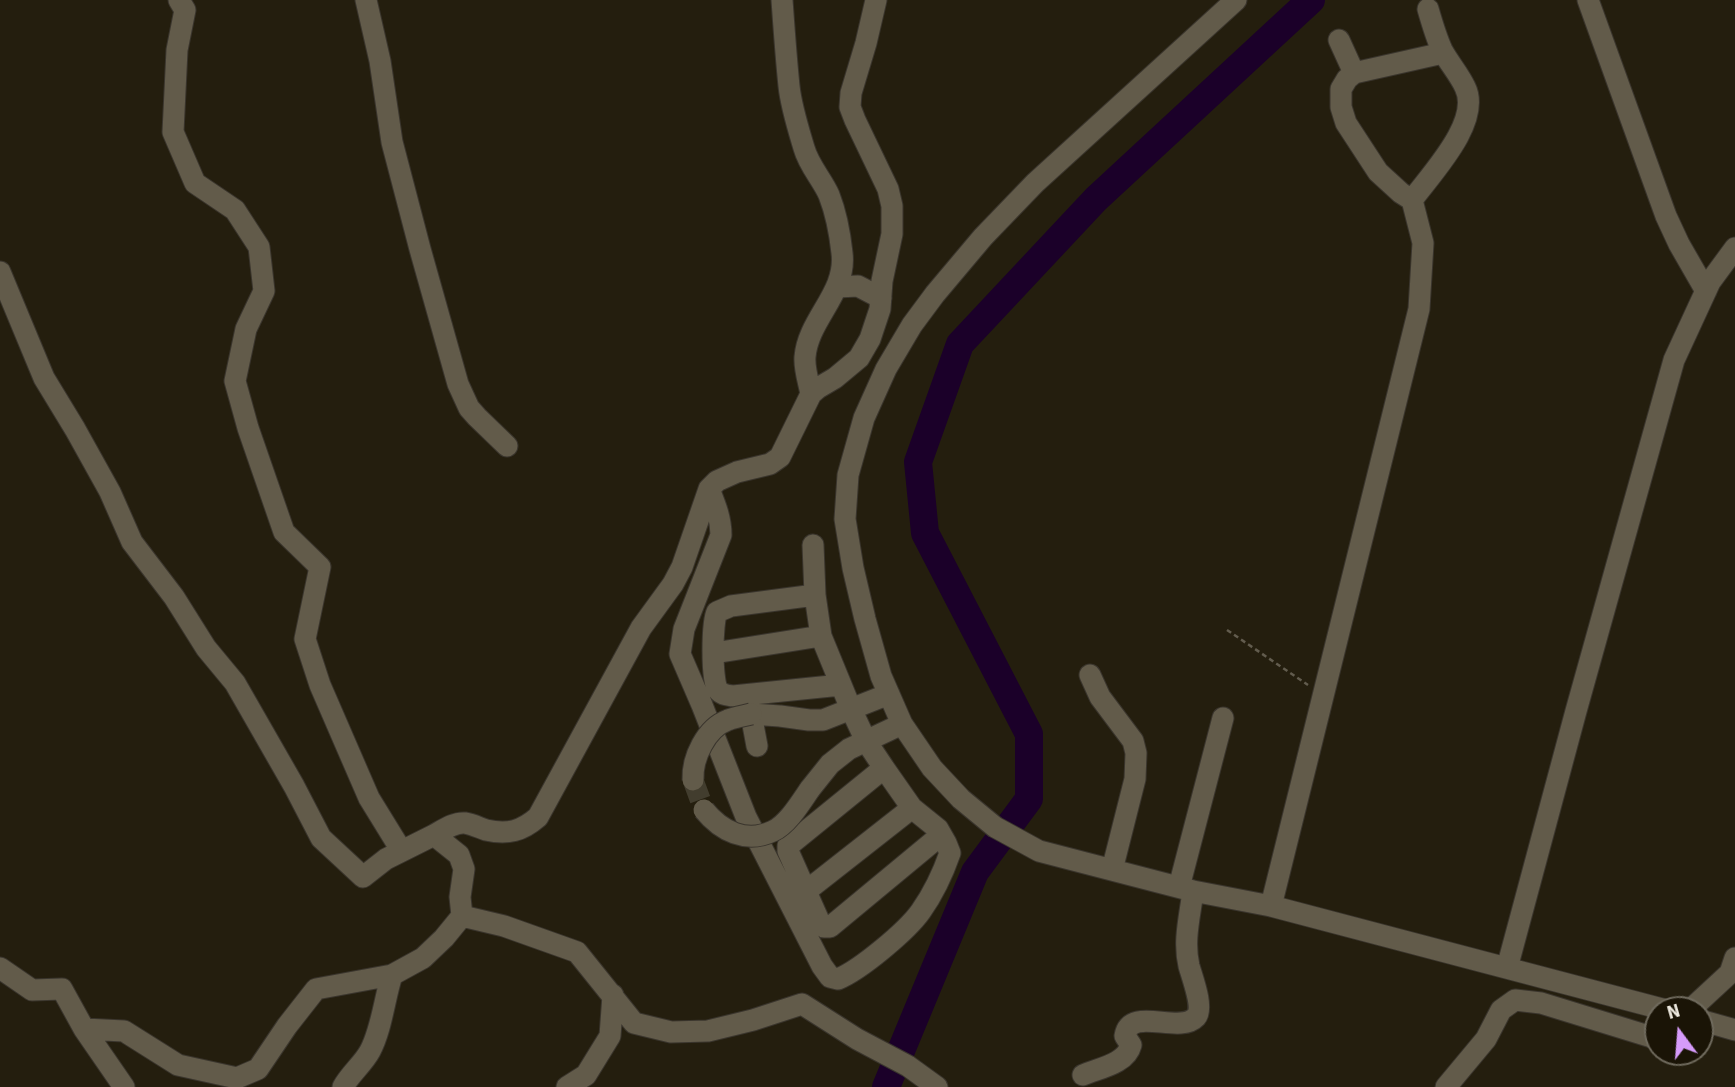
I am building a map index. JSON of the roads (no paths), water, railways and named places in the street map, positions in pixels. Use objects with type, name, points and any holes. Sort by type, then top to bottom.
[{"type":"street","points":[[179,0],[185,10],[177,50],[173,132],[195,183],[235,209],[259,247],[264,291],[247,330],[235,382],[284,532],[320,567],[305,639],[320,685],[369,798],[401,850]]},
{"type":"street","points":[[366,0],[380,61],[392,142],[457,384],[477,418],[507,446]]},
{"type":"street","points":[[782,0],[792,102],[805,150],[812,168],[828,194],[835,215],[842,253],[838,287],[813,329],[805,359],[811,394]]},
{"type":"street","points":[[0,272],[44,378],[110,492],[132,542],[174,597],[206,648],[235,683],[321,838],[363,877],[401,850],[454,825],[464,823],[500,832],[526,827],[538,817],[641,628],[673,584],[682,567],[709,489],[718,481],[737,472],[770,464],[780,457],[811,394],[859,358],[870,339],[878,320],[882,281],[892,234],[892,206],[888,189],[850,107],[851,93],[876,0]]},
{"type":"street","points":[[1236,0],[1035,183],[983,237],[912,325],[886,369],[864,418],[851,463],[845,519],[853,568],[881,676],[902,724],[932,768],[961,799],[995,827],[1039,851],[1186,889],[1271,906],[1644,1004]]},
{"type":"street","points":[[1588,0],[1666,216],[1706,291]]},
{"type":"street","points":[[1412,200],[1460,135],[1469,111],[1467,90],[1443,53],[1428,9]]},
{"type":"street","points":[[1339,40],[1353,73]]},
{"type":"street","points":[[1271,906],[1419,309],[1423,243],[1412,200],[1378,172],[1346,123],[1341,107],[1341,89],[1353,73],[1443,53]]},
{"type":"street","points":[[1507,968],[1674,360],[1710,282],[1735,248]]},
{"type":"street","points":[[838,287],[858,286],[881,298]]},
{"type":"street","points":[[878,320],[912,325]]},
{"type":"street","points":[[709,489],[721,523],[721,535],[684,629],[680,654],[746,817],[822,966],[830,977],[838,979],[851,973],[900,933],[920,912],[950,853],[938,830],[912,808],[884,768],[866,741],[850,709],[821,636],[815,595],[813,545]]},
{"type":"street","points":[[815,595],[718,611],[714,622],[716,686],[719,692],[733,696],[841,685]]},
{"type":"street","points":[[714,653],[821,636]]},
{"type":"street","points":[[1090,675],[1100,697],[1133,741],[1136,753],[1135,779],[1112,870]]},
{"type":"street","points":[[693,780],[692,770],[707,736],[726,721],[751,714],[823,720],[889,694]]},
{"type":"street","points":[[751,714],[757,746]]},
{"type":"street","points":[[1083,1075],[1121,1060],[1129,1053],[1131,1045],[1125,1036],[1131,1025],[1137,1022],[1189,1021],[1196,1017],[1199,1011],[1185,942],[1186,889],[1223,718]]},
{"type":"street","points":[[704,810],[726,831],[751,837],[775,831],[796,811],[830,764],[849,750],[902,724]]},
{"type":"street","points":[[884,768],[788,846],[820,923],[824,927],[830,927],[941,835]]},
{"type":"street","points":[[806,892],[912,808]]},
{"type":"street","points":[[84,1029],[124,1031],[178,1065],[232,1082],[258,1069],[316,989],[391,975],[423,958],[463,916],[460,897],[464,869],[459,855],[434,835]]},
{"type":"street","points":[[463,916],[504,926],[578,952],[634,1023],[671,1032],[708,1031],[802,1004],[857,1039],[908,1066],[937,1087]]},
{"type":"street","points":[[1705,996],[1730,973],[1735,958]]},
{"type":"street","points":[[0,968],[32,990],[62,989],[84,1029],[124,1087]]},
{"type":"street","points":[[343,1087],[369,1053],[379,1028],[391,975]]},
{"type":"street","points":[[567,1087],[586,1075],[610,1036],[613,995]]},
{"type":"street","points":[[1446,1087],[1486,1039],[1501,1010],[1515,1000],[1541,1003],[1644,1036]]},
{"type":"street","points":[[1714,1024],[1735,1030]]},
{"type":"waterway","points":[[886,1087],[975,872],[1029,799],[1029,734],[925,533],[918,462],[960,344],[1096,199],[1311,0]]},
{"type":"tunnel","points":[[693,780],[704,810]]}]
